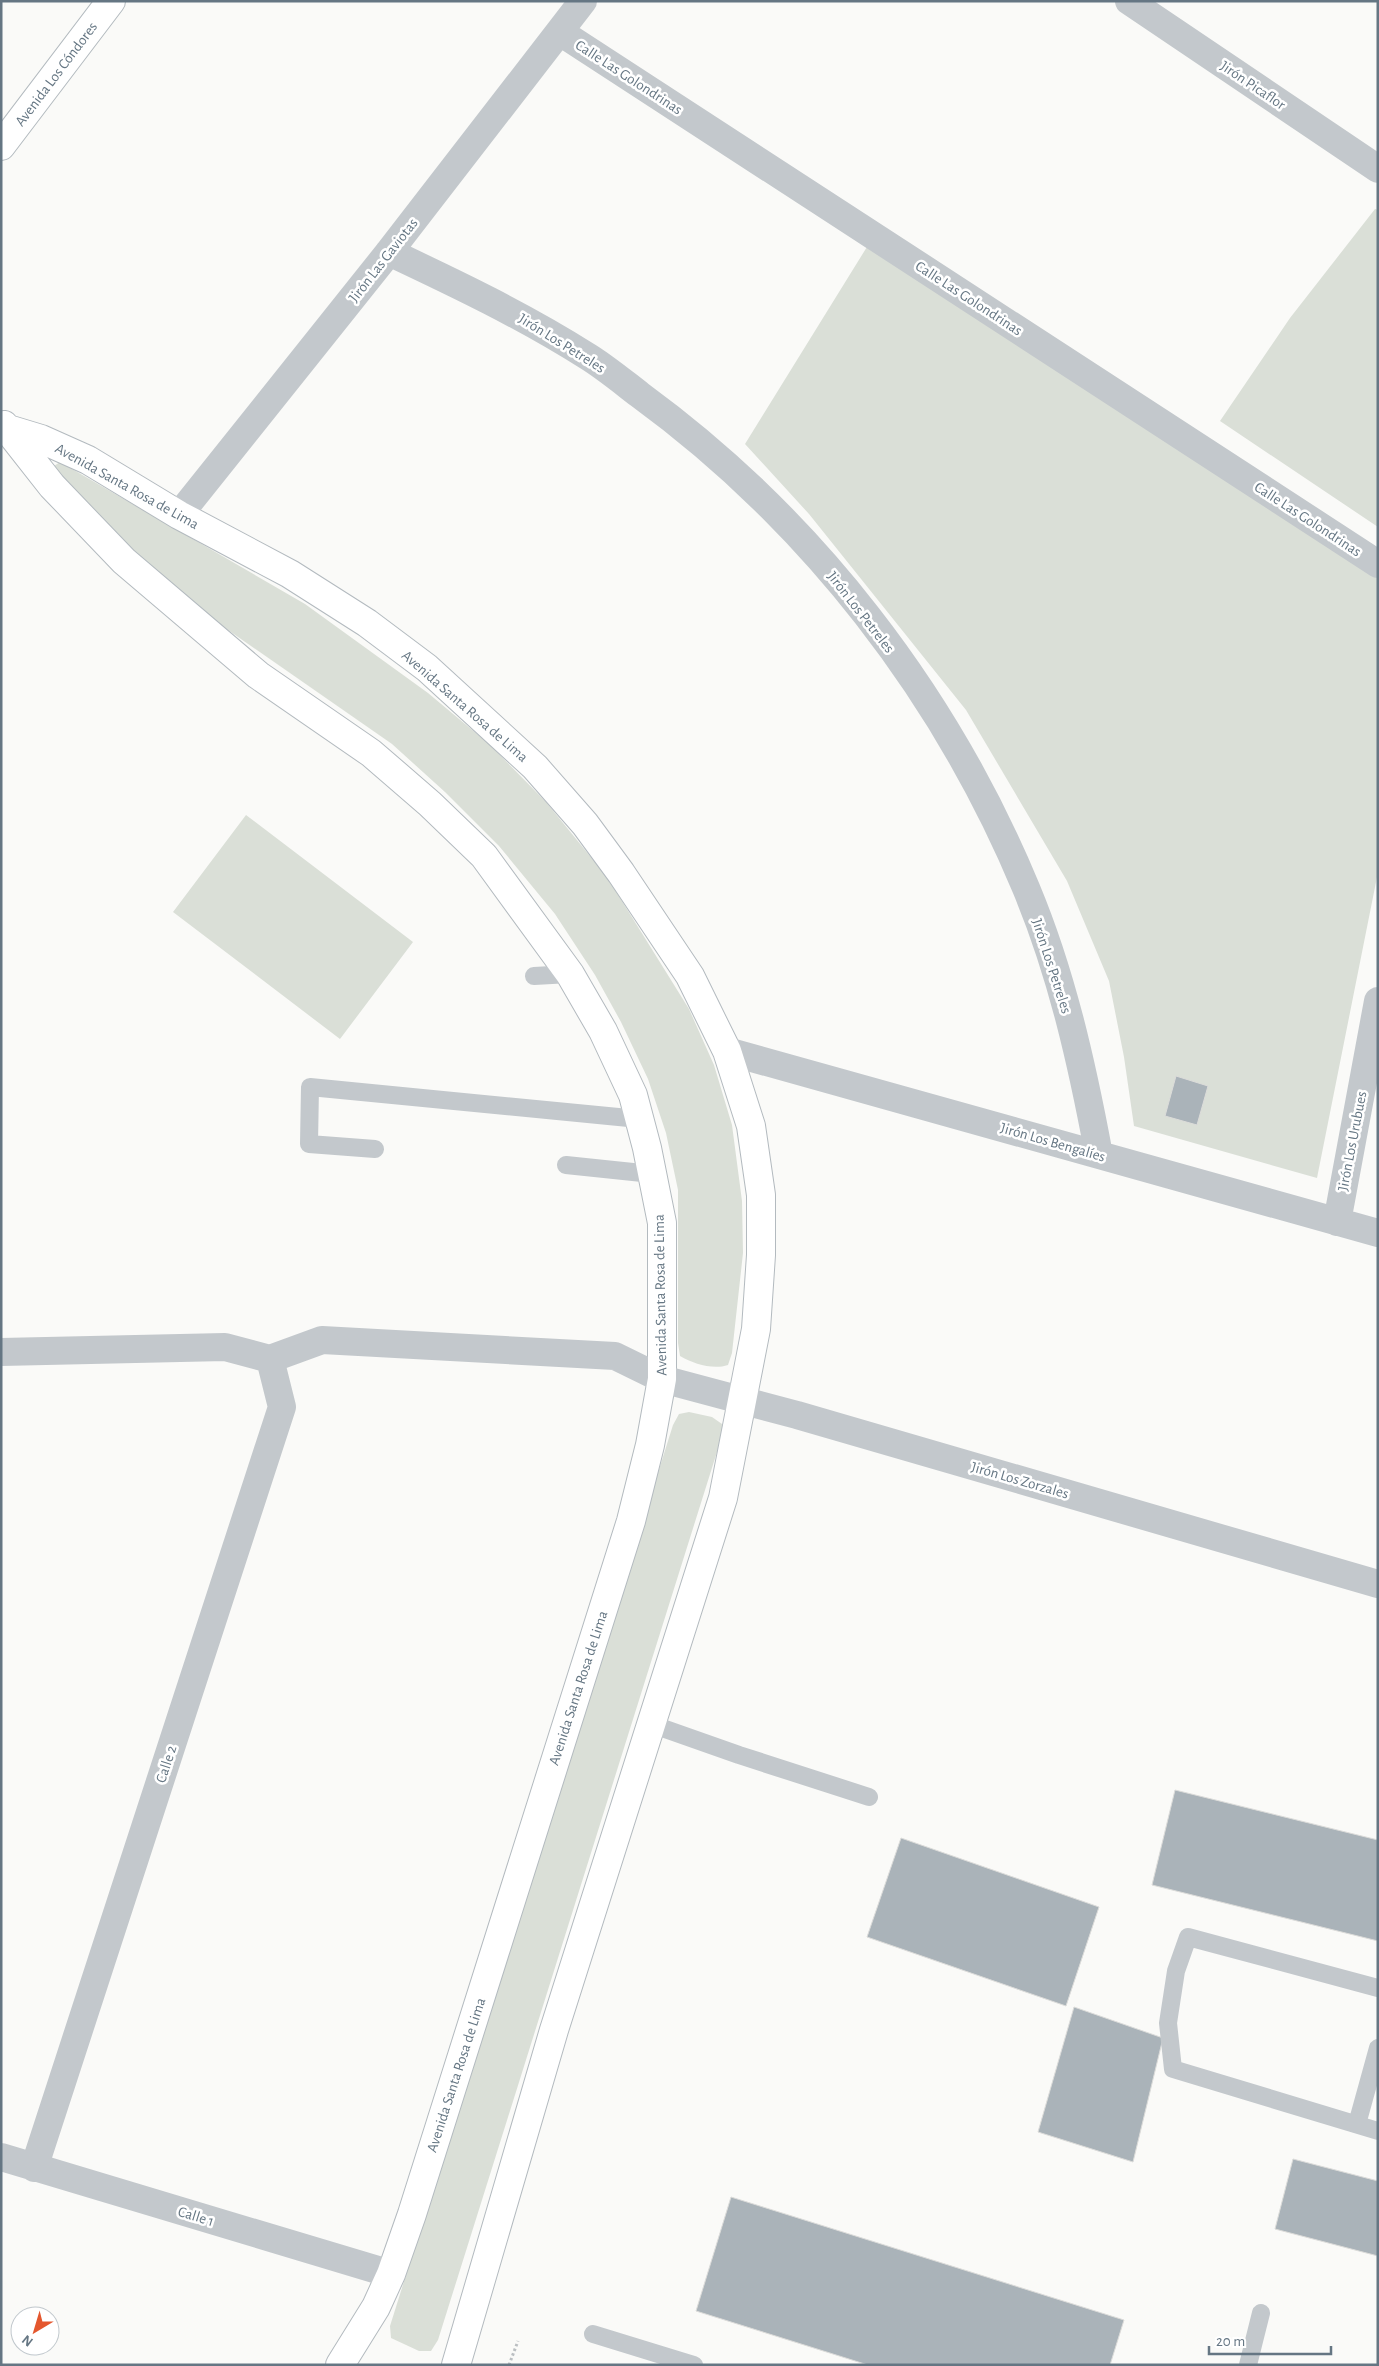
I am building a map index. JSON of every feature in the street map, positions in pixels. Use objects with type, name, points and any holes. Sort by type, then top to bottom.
[{"type":"main road","name":"Avenida Los Cóndores","points":[[1,146],[110,1]]},
{"type":"main road","name":"Avenida Santa Rosa de Lima","points":[[4,429],[42,439],[88,460],[179,516],[290,574],[367,623],[427,668],[535,767],[585,824],[690,976],[727,1051],[751,1126],[761,1195],[761,1255],[756,1329],[744,1400],[723,1498],[554,2030],[456,2365]]},
{"type":"main road","name":"Avenida Santa Rosa de Lima","points":[[4,429],[52,486],[124,560],[258,675],[371,753],[437,810],[484,856],[570,974],[603,1031],[633,1095],[662,1223],[662,1378],[650,1444],[631,1521],[412,2214],[391,2274],[376,2307],[340,2365]]},
{"type":"street","name":"Jirón Las Gaviotas","points":[[179,516],[389,252],[582,1]]},
{"type":"street","name":"Jirón Picaflor","points":[[1129,1],[1378,169]]},
{"type":"street","name":"Calle Las Golondrinas","points":[[560,32],[1378,564]]},
{"type":"street","name":"Jirón Los Petreles","points":[[389,252],[507,309],[589,357],[672,418],[772,506],[854,598],[926,698],[988,805],[1026,889],[1058,976],[1082,1064],[1100,1155]]},
{"type":"street","name":"Jirón Los Urubues","points":[[1337,1222],[1378,1001]]},
{"type":"street","name":"Jirón Los Bengalíes","points":[[727,1051],[1378,1233]]},
{"type":"street","name":"Jirón Los Zorzales","points":[[270,1359],[322,1340],[615,1356],[662,1378],[744,1400],[1378,1584]]},
{"type":"street","points":[[1,1352],[225,1348],[270,1359]]},
{"type":"street","name":"Calle 2","points":[[34,2168],[282,1407],[270,1359]]},
{"type":"street","name":"Calle 1","points":[[1,2157],[391,2274]]},
{"type":"lane","points":[[534,976],[570,974]]},
{"type":"lane","points":[[375,1149],[309,1144],[310,1087],[639,1119]]},
{"type":"lane","points":[[566,1165],[652,1174]]},
{"type":"lane","points":[[651,1724],[739,1755],[870,1797]]},
{"type":"lane","points":[[1378,1988],[1188,1937],[1176,1971],[1168,2023],[1173,2069],[1378,2130]]},
{"type":"lane","points":[[1357,2124],[1378,2048]]},
{"type":"lane","points":[[1248,2365],[1261,2312]]},
{"type":"lane","points":[[593,2334],[694,2365]]},
{"type":"path","points":[[509,2365],[518,2341]]},
{"type":"shaded area","points":[[1375,209],[1378,210],[1378,527],[1220,421],[1290,318]]},
{"type":"shaded area","points":[[870,242],[1378,575],[1378,872],[1317,1178],[1134,1126],[1124,1057],[1109,981],[1067,881],[966,710],[809,514],[745,444]]},
{"type":"shaded area","points":[[60,462],[305,604],[428,693],[489,744],[546,802],[607,877],[689,1009],[714,1065],[732,1125],[742,1201],[743,1253],[732,1353],[728,1365],[716,1367],[704,1365],[680,1356],[678,1343],[678,1190],[666,1133],[648,1079],[621,1022],[595,975],[555,914],[499,846],[445,792],[392,744],[172,591],[51,476],[54,466]]},
{"type":"shaded area","points":[[246,815],[413,942],[340,1039],[173,912]]},
{"type":"shaded area","points":[[689,1412],[712,1417],[722,1424],[722,1436],[438,2340],[431,2351],[419,2351],[391,2338],[390,2326],[673,1425],[679,1414]]},
{"type":"building","points":[[1176,1076],[1208,1086],[1197,1125],[1165,1116]]},
{"type":"building","points":[[1175,1790],[1378,1840],[1378,1941],[1152,1885]]},
{"type":"building","points":[[901,1838],[1099,1907],[1066,2006],[867,1937]]},
{"type":"building","points":[[1074,2007],[1163,2038],[1133,2162],[1038,2132]]},
{"type":"building","points":[[1293,2159],[1378,2181],[1378,2256],[1275,2229]]},
{"type":"building","points":[[731,2197],[1124,2320],[1110,2365],[868,2365],[696,2311]]}]
